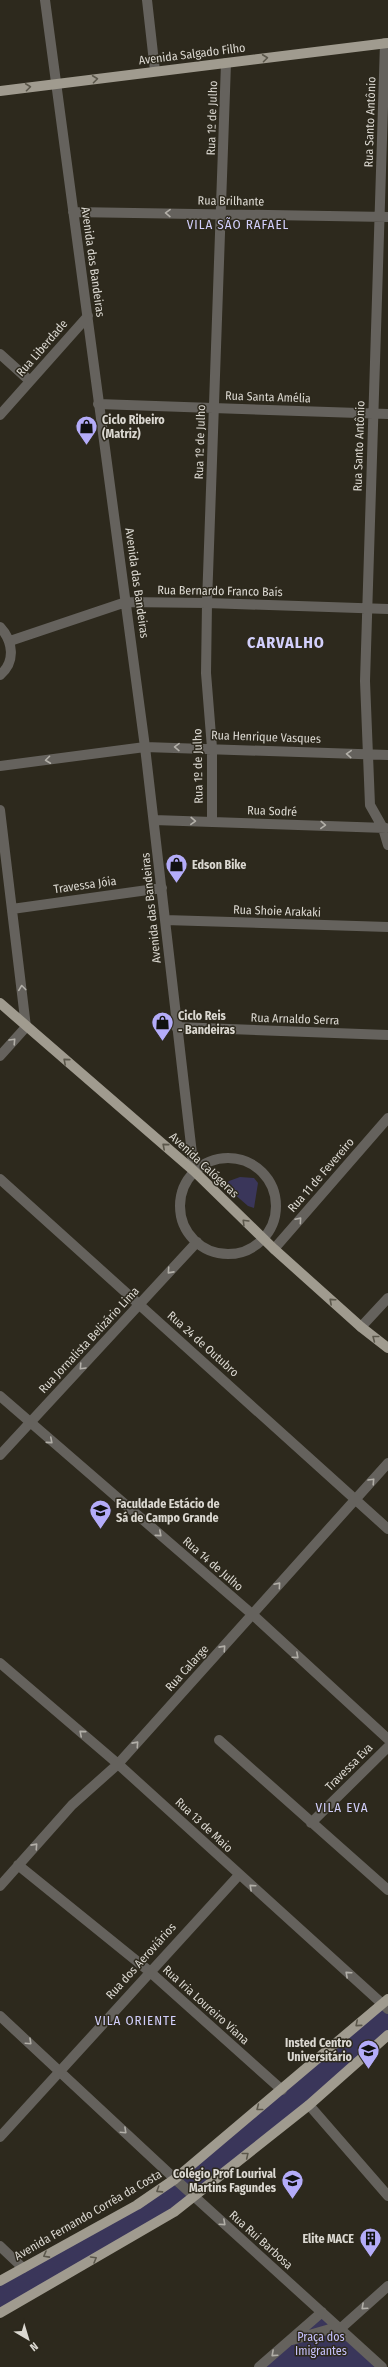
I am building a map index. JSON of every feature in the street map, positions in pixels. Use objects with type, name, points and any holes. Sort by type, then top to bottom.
[{"type":"main road","name":"Avenida Salgado Filho","points":[[0,91],[387,43]]},
{"type":"main road","name":"Avenida Calógeras","points":[[0,1003],[194,1171],[263,1239],[361,1327],[388,1348]]},
{"type":"main road","name":"Avenida Fernando Corrêa da Costa","points":[[0,2281],[137,2204],[175,2180],[386,2004]]},
{"type":"main road","points":[[0,2313],[153,2225],[194,2197],[309,2105],[388,2035]]},
{"type":"street","name":"Avenida das Bandeiras","points":[[45,0],[145,747],[162,888],[176,1027],[194,1171]]},
{"type":"street","points":[[147,0],[155,71]]},
{"type":"street","name":"Rua Santo Antônio","points":[[387,43],[384,217],[374,414],[365,681],[370,805],[386,828],[388,845]]},
{"type":"street","name":"Rua 1º de Julho","points":[[212,822],[212,748],[206,674],[207,603],[226,62]]},
{"type":"street","name":"Rua Brilhante","points":[[73,212],[384,217]]},
{"type":"street","name":"Rua Liberdade","points":[[0,415],[88,316]]},
{"type":"street","points":[[0,354],[30,381]]},
{"type":"street","name":"Rua Santa Amélia","points":[[98,404],[388,414]]},
{"type":"street","name":"Rua Bernardo Franco Baís","points":[[10,641],[126,602],[388,609]]},
{"type":"street","points":[[0,627],[10,641],[12,652],[9,663],[0,675]]},
{"type":"street","name":"Rua Henrique Vasques","points":[[0,766],[145,747],[212,748],[388,755]]},
{"type":"street","points":[[0,810],[26,1027],[0,1056]]},
{"type":"street","name":"Rua Sodré","points":[[154,820],[386,828]]},
{"type":"street","name":"Travessa Jóia","points":[[12,909],[162,888]]},
{"type":"street","name":"Rua Shoie Arakaki","points":[[165,920],[388,927]]},
{"type":"street","name":"Rua Arnaldo Serra","points":[[176,1027],[388,1035]]},
{"type":"street","name":"Rua 11 de Fevereiro","points":[[274,1249],[388,1118]]},
{"type":"street","points":[[221,1158],[236,1158],[250,1162],[262,1171],[271,1183],[276,1205],[272,1227],[263,1239],[251,1248],[230,1253],[209,1250],[197,1242],[186,1230],[181,1215],[180,1199],[185,1184],[194,1171],[206,1162],[221,1158]]},
{"type":"street","name":"Rua 24 de Outubro","points":[[0,1179],[388,1529]]},
{"type":"street","name":"Rua Jornalista Belizário Lima","points":[[0,1456],[197,1242]]},
{"type":"street","points":[[361,1327],[388,1298]]},
{"type":"street","name":"Rua 14 de Julho","points":[[0,1396],[253,1615],[388,1739]]},
{"type":"street","name":"Rua Calarge","points":[[0,1886],[72,1805],[118,1764],[388,1463]]},
{"type":"street","name":"Rua 13 de Maio","points":[[0,1663],[118,1764],[238,1875],[386,2004]]},
{"type":"street","points":[[219,1740],[388,1890]]},
{"type":"street","name":"Travessa Eva","points":[[311,1823],[388,1747]]},
{"type":"street","name":"Rua Iria Loureiro Viana","points":[[18,1865],[149,1971],[282,2090]]},
{"type":"street","name":"Rua dos Aeroviários","points":[[0,2137],[149,1971],[238,1875]]},
{"type":"street","name":"Rua Rui Barbosa","points":[[0,2016],[175,2180],[380,2366]]},
{"type":"street","points":[[309,2105],[388,2196]]},
{"type":"street","points":[[0,2246],[23,2268]]},
{"type":"street","points":[[288,2341],[330,2329],[340,2329],[388,2286]]},
{"type":"street","points":[[259,2367],[322,2312]]},
{"type":"green space","points":[[240,1177],[254,1178],[258,1183],[254,1208],[248,1206],[225,1186],[229,1181]]},
{"type":"green space","points":[[388,1999],[388,2035],[194,2197],[0,2313],[0,2281],[137,2205]]},
{"type":"green space","name":"Praça dos Imigrantes","points":[[322,2312],[377,2367],[259,2367]]},
{"type":"place","name":"Ciclo Ribeiro (Matriz)","points":[[86,446]]},
{"type":"place","name":"Edson Bike","points":[[177,884]]},
{"type":"place","name":"Ciclo Reis - Bandeiras","points":[[162,1042]]},
{"type":"place","name":"Faculdade Estácio de Sá de Campo Grande","points":[[101,1530]]},
{"type":"place","name":"Insted Centro Universitário","points":[[368,2070]]},
{"type":"place","name":"Colégio Prof Lourival Martins Fagundes","points":[[292,2200]]},
{"type":"place","name":"Elite MACE","points":[[370,2258]]},
{"type":"district","name":"VILA SÃO RAFAEL","points":[[238,224]]},
{"type":"district","name":"CARVALHO","points":[[286,642]]},
{"type":"district","name":"VILA EVA","points":[[342,1807]]},
{"type":"district","name":"VILA ORIENTE","points":[[136,2020]]}]
